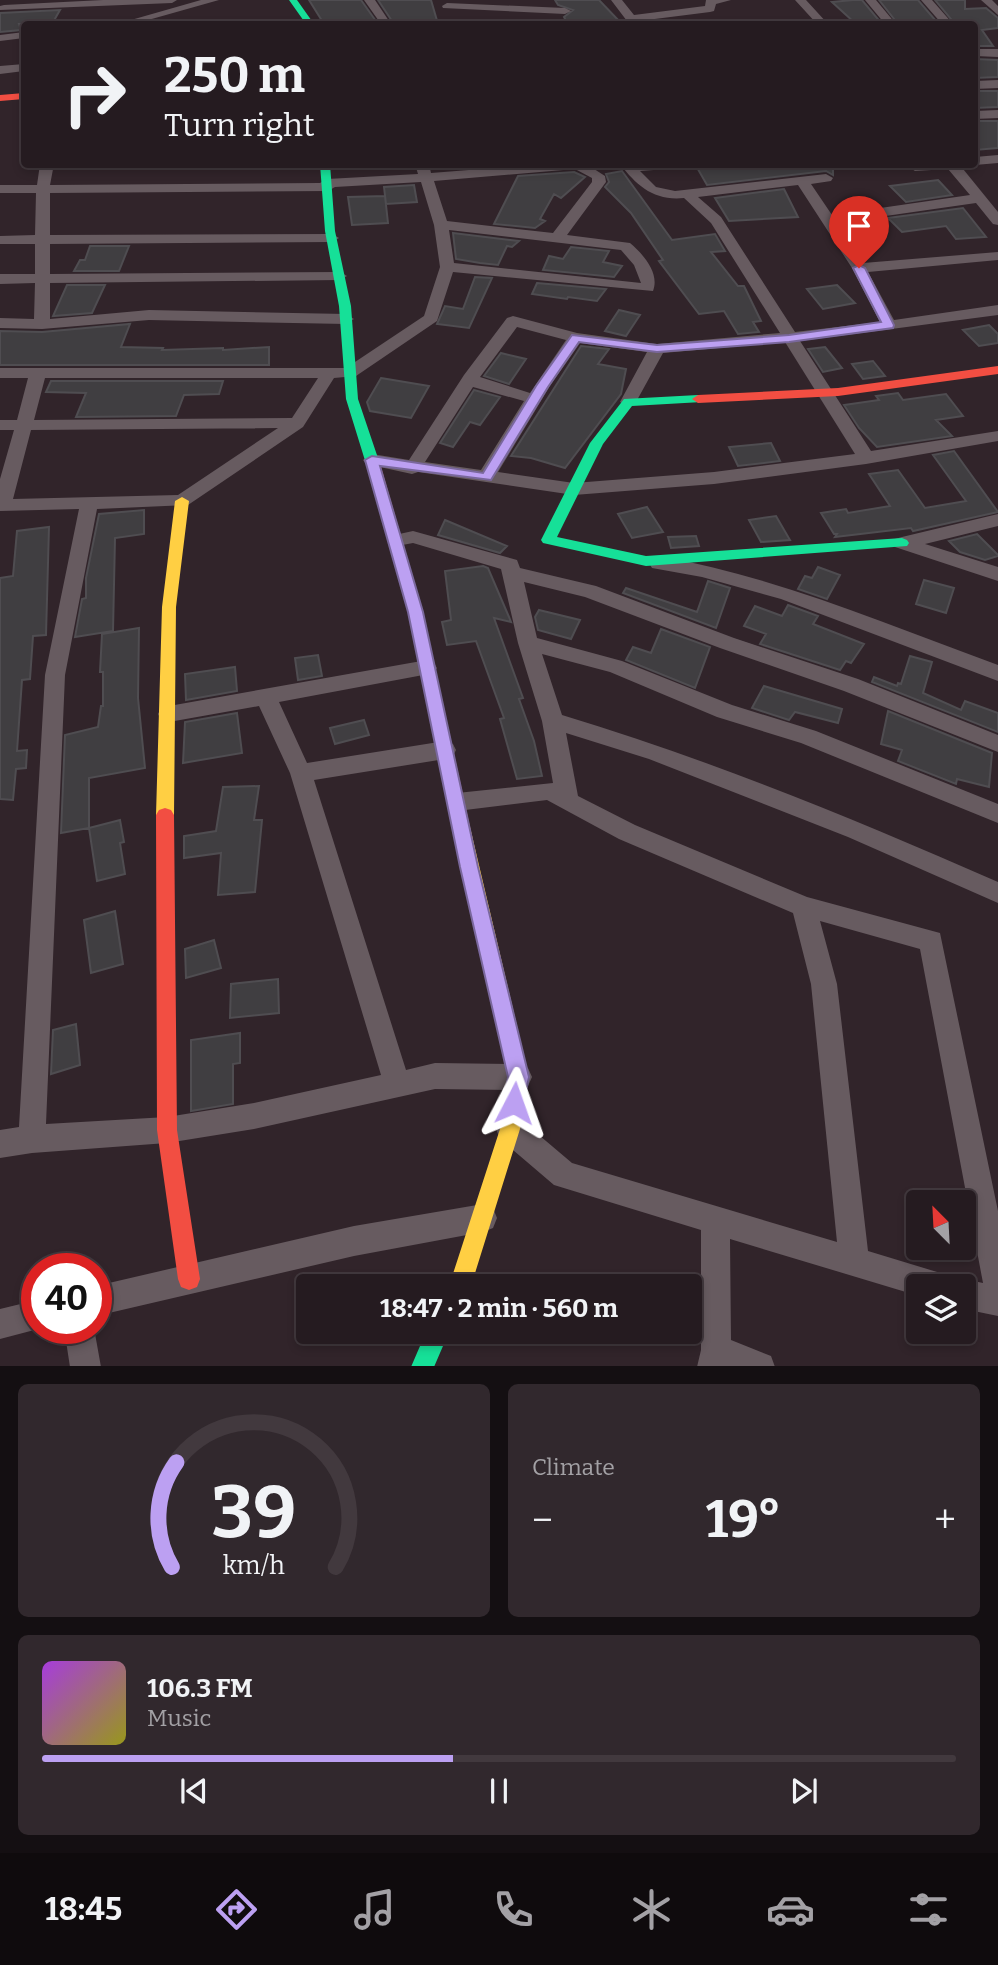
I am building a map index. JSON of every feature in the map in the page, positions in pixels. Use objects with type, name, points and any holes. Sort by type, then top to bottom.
[{"type":"street","points":[[4,8],[172,0]]},
{"type":"street","points":[[141,21],[214,0]]},
{"type":"street","points":[[293,0],[308,21]]},
{"type":"street","points":[[369,0],[384,21]]},
{"type":"street","points":[[557,0],[570,21]]},
{"type":"street","points":[[616,0],[631,19],[710,9],[711,1],[726,0]]},
{"type":"street","points":[[800,0],[820,21]]},
{"type":"street","points":[[870,0],[888,21]]},
{"type":"street","points":[[926,0],[945,21]]},
{"type":"street","points":[[986,0],[998,12]]},
{"type":"street","points":[[447,7],[499,4],[565,11]]},
{"type":"street","points":[[0,38],[21,36]]},
{"type":"street","points":[[978,53],[998,53]]},
{"type":"street","points":[[0,70],[21,68]]},
{"type":"street","points":[[978,85],[998,84]]},
{"type":"street","points":[[0,98],[21,96]]},
{"type":"street","points":[[978,115],[998,114]]},
{"type":"street","points":[[978,160],[998,159]]},
{"type":"street","points":[[42,324],[43,188],[46,168]]},
{"type":"street","points":[[325,168],[332,238],[346,319],[352,398],[397,540],[519,1077],[510,1129],[464,1274]]},
{"type":"street","points":[[0,189],[327,185],[423,171],[504,168]]},
{"type":"street","points":[[557,237],[599,182],[598,176],[588,168]]},
{"type":"street","points":[[629,168],[651,190],[662,194],[687,194],[826,178],[818,168]]},
{"type":"street","points":[[955,168],[998,222]]},
{"type":"street","points":[[0,373],[350,373],[431,318],[447,267],[442,225],[423,171]]},
{"type":"street","points":[[802,181],[859,268],[888,325]]},
{"type":"street","points":[[687,194],[716,220],[866,458]]},
{"type":"street","points":[[829,220],[979,198]]},
{"type":"street","points":[[442,225],[625,246],[635,253],[649,282],[648,288],[447,267]]},
{"type":"street","points":[[0,240],[332,238]]},
{"type":"street","points":[[859,268],[998,256]]},
{"type":"street","points":[[0,279],[340,276]]},
{"type":"street","points":[[412,468],[470,379],[513,321],[576,338],[657,349],[789,339],[998,310]]},
{"type":"street","points":[[0,323],[42,324],[149,315],[346,319]]},
{"type":"street","points":[[486,477],[534,399],[576,338]]},
{"type":"street","points":[[657,349],[628,402],[597,443],[548,540],[646,561],[707,570],[998,673]]},
{"type":"street","points":[[628,402],[823,393],[998,370]]},
{"type":"street","points":[[37,373],[1,505],[182,501],[297,423],[329,373]]},
{"type":"street","points":[[470,379],[481,385],[534,399]]},
{"type":"street","points":[[0,425],[297,423]]},
{"type":"street","points":[[372,460],[412,468],[574,489],[714,478],[866,458],[998,436]]},
{"type":"street","points":[[182,501],[169,607],[169,714],[165,771],[167,1130],[189,1279]]},
{"type":"street","points":[[32,1139],[55,675],[89,504]]},
{"type":"street","points":[[646,561],[902,542],[998,520]]},
{"type":"street","points":[[397,540],[413,537],[510,565],[528,643],[553,721],[568,801]]},
{"type":"street","points":[[902,542],[998,574]]},
{"type":"street","points":[[512,573],[589,591],[727,643],[851,685],[998,744]]},
{"type":"street","points":[[528,643],[615,666],[725,711],[808,737],[998,814]]},
{"type":"street","points":[[169,714],[427,668]]},
{"type":"street","points":[[266,698],[301,773],[397,1085]]},
{"type":"street","points":[[553,721],[655,752],[856,830],[998,893]]},
{"type":"street","points":[[301,773],[445,750]]},
{"type":"street","points":[[457,802],[549,791],[627,832],[804,906],[932,941],[998,1285]]},
{"type":"street","points":[[804,906],[824,984],[853,1261]]},
{"type":"street","points":[[0,1144],[32,1139],[167,1130],[254,1116],[435,1076],[519,1077]]},
{"type":"street","points":[[510,1129],[564,1175],[906,1277]]},
{"type":"street","points":[[112,1297],[354,1241],[483,1218]]},
{"type":"street","points":[[715,1219],[714,1358],[755,1366]]},
{"type":"street","points":[[976,1296],[998,1301]]},
{"type":"street","points":[[0,1324],[21,1319]]},
{"type":"street","points":[[82,1344],[86,1366]]},
{"type":"street","points":[[422,1366],[433,1344]]},
{"type":"building","points":[[309,0],[361,0],[376,21],[322,21]]},
{"type":"building","points":[[378,0],[431,0],[437,21],[392,21]]},
{"type":"building","points":[[555,0],[599,0],[619,21],[566,21],[564,17],[573,10],[558,5]]},
{"type":"building","points":[[862,0],[880,21],[853,21],[832,2]]},
{"type":"building","points":[[879,0],[918,0],[936,21],[896,21]]},
{"type":"building","points":[[935,0],[965,0],[965,9],[986,8],[998,18],[998,28],[982,30],[993,46],[978,46],[978,21],[952,21]]},
{"type":"building","points":[[60,10],[54,21],[21,21],[21,30],[0,32],[0,13]]},
{"type":"building","points":[[978,59],[998,60],[998,77],[978,78]]},
{"type":"building","points":[[978,91],[998,91],[998,107],[978,108]]},
{"type":"building","points":[[978,121],[998,121],[998,148],[978,150]]},
{"type":"building","points":[[697,168],[833,168],[833,175],[826,171],[707,185]]},
{"type":"building","points":[[622,171],[672,240],[715,234],[725,251],[711,252],[738,286],[744,286],[761,321],[753,322],[759,332],[738,334],[724,311],[699,314],[659,261],[663,260],[631,213],[605,187],[609,182],[606,174]]},
{"type":"building","points":[[574,172],[585,177],[561,198],[554,194],[540,219],[545,221],[535,228],[494,224],[518,176]]},
{"type":"building","points":[[938,180],[952,195],[906,202],[890,186]]},
{"type":"building","points":[[414,185],[417,202],[386,204],[384,187]]},
{"type":"building","points":[[784,189],[798,217],[729,221],[715,198]]},
{"type":"building","points":[[385,196],[388,223],[352,225],[348,197]]},
{"type":"building","points":[[963,208],[986,237],[956,239],[946,226],[902,232],[888,218]]},
{"type":"building","points":[[453,233],[519,241],[512,247],[507,246],[498,265],[480,263],[456,259]]},
{"type":"building","points":[[90,246],[129,246],[119,271],[74,271],[80,260],[85,260]]},
{"type":"building","points":[[571,247],[609,251],[603,262],[622,266],[614,277],[543,270],[549,256],[563,259]]},
{"type":"building","points":[[475,277],[492,278],[469,328],[437,324],[445,306],[463,309]]},
{"type":"building","points":[[537,283],[606,289],[597,301],[567,299],[532,294]]},
{"type":"building","points":[[67,285],[105,285],[92,313],[53,316]]},
{"type":"building","points":[[837,285],[855,303],[823,309],[807,289]]},
{"type":"building","points":[[619,310],[640,315],[626,336],[605,331]]},
{"type":"building","points":[[130,324],[121,347],[223,350],[269,347],[269,365],[0,365],[0,331],[42,332]]},
{"type":"building","points":[[989,325],[998,334],[998,343],[979,346],[963,330]]},
{"type":"building","points":[[581,346],[609,349],[598,364],[626,369],[621,394],[565,468],[531,458],[511,456]]},
{"type":"building","points":[[825,347],[842,368],[823,372],[808,349]]},
{"type":"building","points":[[501,353],[526,359],[509,384],[484,376]]},
{"type":"building","points":[[873,361],[885,376],[863,379],[852,364]]},
{"type":"building","points":[[381,378],[429,386],[411,418],[370,411],[367,402]]},
{"type":"building","points":[[51,381],[223,381],[219,394],[184,395],[176,416],[76,417],[86,393],[46,392]]},
{"type":"building","points":[[474,390],[500,397],[480,425],[470,422],[453,447],[440,443]]},
{"type":"building","points":[[898,393],[903,400],[946,394],[963,416],[936,420],[952,436],[877,447],[859,428],[844,405],[879,400],[876,396]]},
{"type":"building","points":[[771,443],[780,461],[738,466],[729,447]]},
{"type":"building","points":[[954,451],[998,512],[913,531],[911,528],[835,537],[837,534],[834,534],[821,513],[846,509],[848,513],[890,506],[869,474],[898,470],[925,508],[966,501],[933,455]]},
{"type":"building","points":[[647,507],[663,532],[632,538],[618,514]]},
{"type":"building","points":[[144,510],[144,534],[115,538],[113,631],[75,637],[82,599],[86,598],[86,578],[99,514]]},
{"type":"building","points":[[776,516],[790,540],[761,542],[749,520]]},
{"type":"building","points":[[445,520],[507,546],[500,553],[438,535]]},
{"type":"building","points":[[49,527],[46,635],[33,636],[30,679],[22,680],[17,751],[27,750],[26,768],[16,769],[13,800],[0,799],[0,578],[13,576],[17,531]]},
{"type":"building","points":[[977,534],[998,556],[985,560],[960,552],[949,541]]},
{"type":"building","points":[[696,536],[699,546],[671,548],[668,537]]},
{"type":"building","points":[[483,566],[488,568],[511,622],[494,618],[523,698],[519,699],[534,741],[542,776],[517,779],[500,719],[504,718],[476,641],[447,645],[442,622],[451,620],[445,571]]},
{"type":"building","points":[[818,567],[840,575],[827,599],[798,589],[805,576],[812,578]]},
{"type":"building","points":[[924,580],[954,588],[946,613],[916,604]]},
{"type":"building","points":[[708,581],[730,588],[716,628],[623,593],[626,588],[697,612]]},
{"type":"building","points":[[788,605],[818,616],[813,624],[864,644],[851,663],[846,661],[840,670],[760,644],[766,634],[744,626],[755,606],[782,616]]},
{"type":"building","points":[[539,610],[580,620],[571,639],[538,630],[535,617]]},
{"type":"building","points":[[139,628],[138,698],[145,768],[89,778],[89,828],[61,833],[65,735],[98,727],[103,706],[103,672],[100,672],[102,634]]},
{"type":"building","points":[[661,629],[710,647],[695,688],[626,660],[633,647],[651,653]]},
{"type":"building","points":[[318,655],[322,676],[298,680],[295,658]]},
{"type":"building","points":[[910,656],[932,662],[923,693],[961,710],[965,701],[998,713],[998,732],[872,682],[874,677],[897,686],[898,683],[901,684]]},
{"type":"building","points":[[235,667],[237,691],[186,700],[185,674]]},
{"type":"building","points":[[764,686],[842,709],[838,723],[795,712],[789,720],[752,708]]},
{"type":"building","points":[[888,711],[992,753],[989,787],[957,779],[956,784],[898,761],[902,750],[881,744]]},
{"type":"building","points":[[237,713],[242,753],[183,763],[185,722]]},
{"type":"building","points":[[364,720],[369,735],[335,744],[330,728]]},
{"type":"building","points":[[259,786],[254,820],[262,820],[255,892],[218,895],[221,853],[184,858],[184,836],[216,831],[223,787]]},
{"type":"building","points":[[120,820],[124,842],[120,843],[125,874],[97,881],[89,828]]},
{"type":"building","points":[[115,911],[123,964],[91,973],[84,920]]},
{"type":"building","points":[[214,940],[221,968],[186,978],[185,949]]},
{"type":"building","points":[[278,979],[279,1013],[230,1018],[231,984]]},
{"type":"building","points":[[76,1024],[80,1065],[51,1074],[53,1030]]},
{"type":"building","points":[[240,1033],[240,1063],[233,1064],[233,1104],[191,1111],[191,1040]]},
{"type":"traffic: fast","points":[[293,0],[308,21]]},
{"type":"traffic: fast","points":[[325,168],[330,231],[345,306],[352,399],[374,467]]},
{"type":"traffic: fast","points":[[698,399],[628,402],[597,443],[548,540],[646,561],[902,543]]},
{"type":"traffic: fast","points":[[422,1366],[433,1344]]},
{"type":"traffic: slow","points":[[165,815],[169,607],[182,501]]},
{"type":"traffic: slow","points":[[461,827],[519,1077],[510,1129],[464,1274]]},
{"type":"traffic: jam","points":[[0,98],[21,96]]},
{"type":"traffic: jam","points":[[698,399],[838,392],[998,370]]},
{"type":"traffic: jam","points":[[374,467],[416,612],[461,827]]},
{"type":"traffic: jam","points":[[165,815],[167,1130],[189,1279]]},
{"type":"route","points":[[514,1103],[519,1077],[501,995],[469,867],[416,612],[372,460],[486,477],[565,350],[576,338],[657,349],[789,339],[888,325],[859,268]]}]
